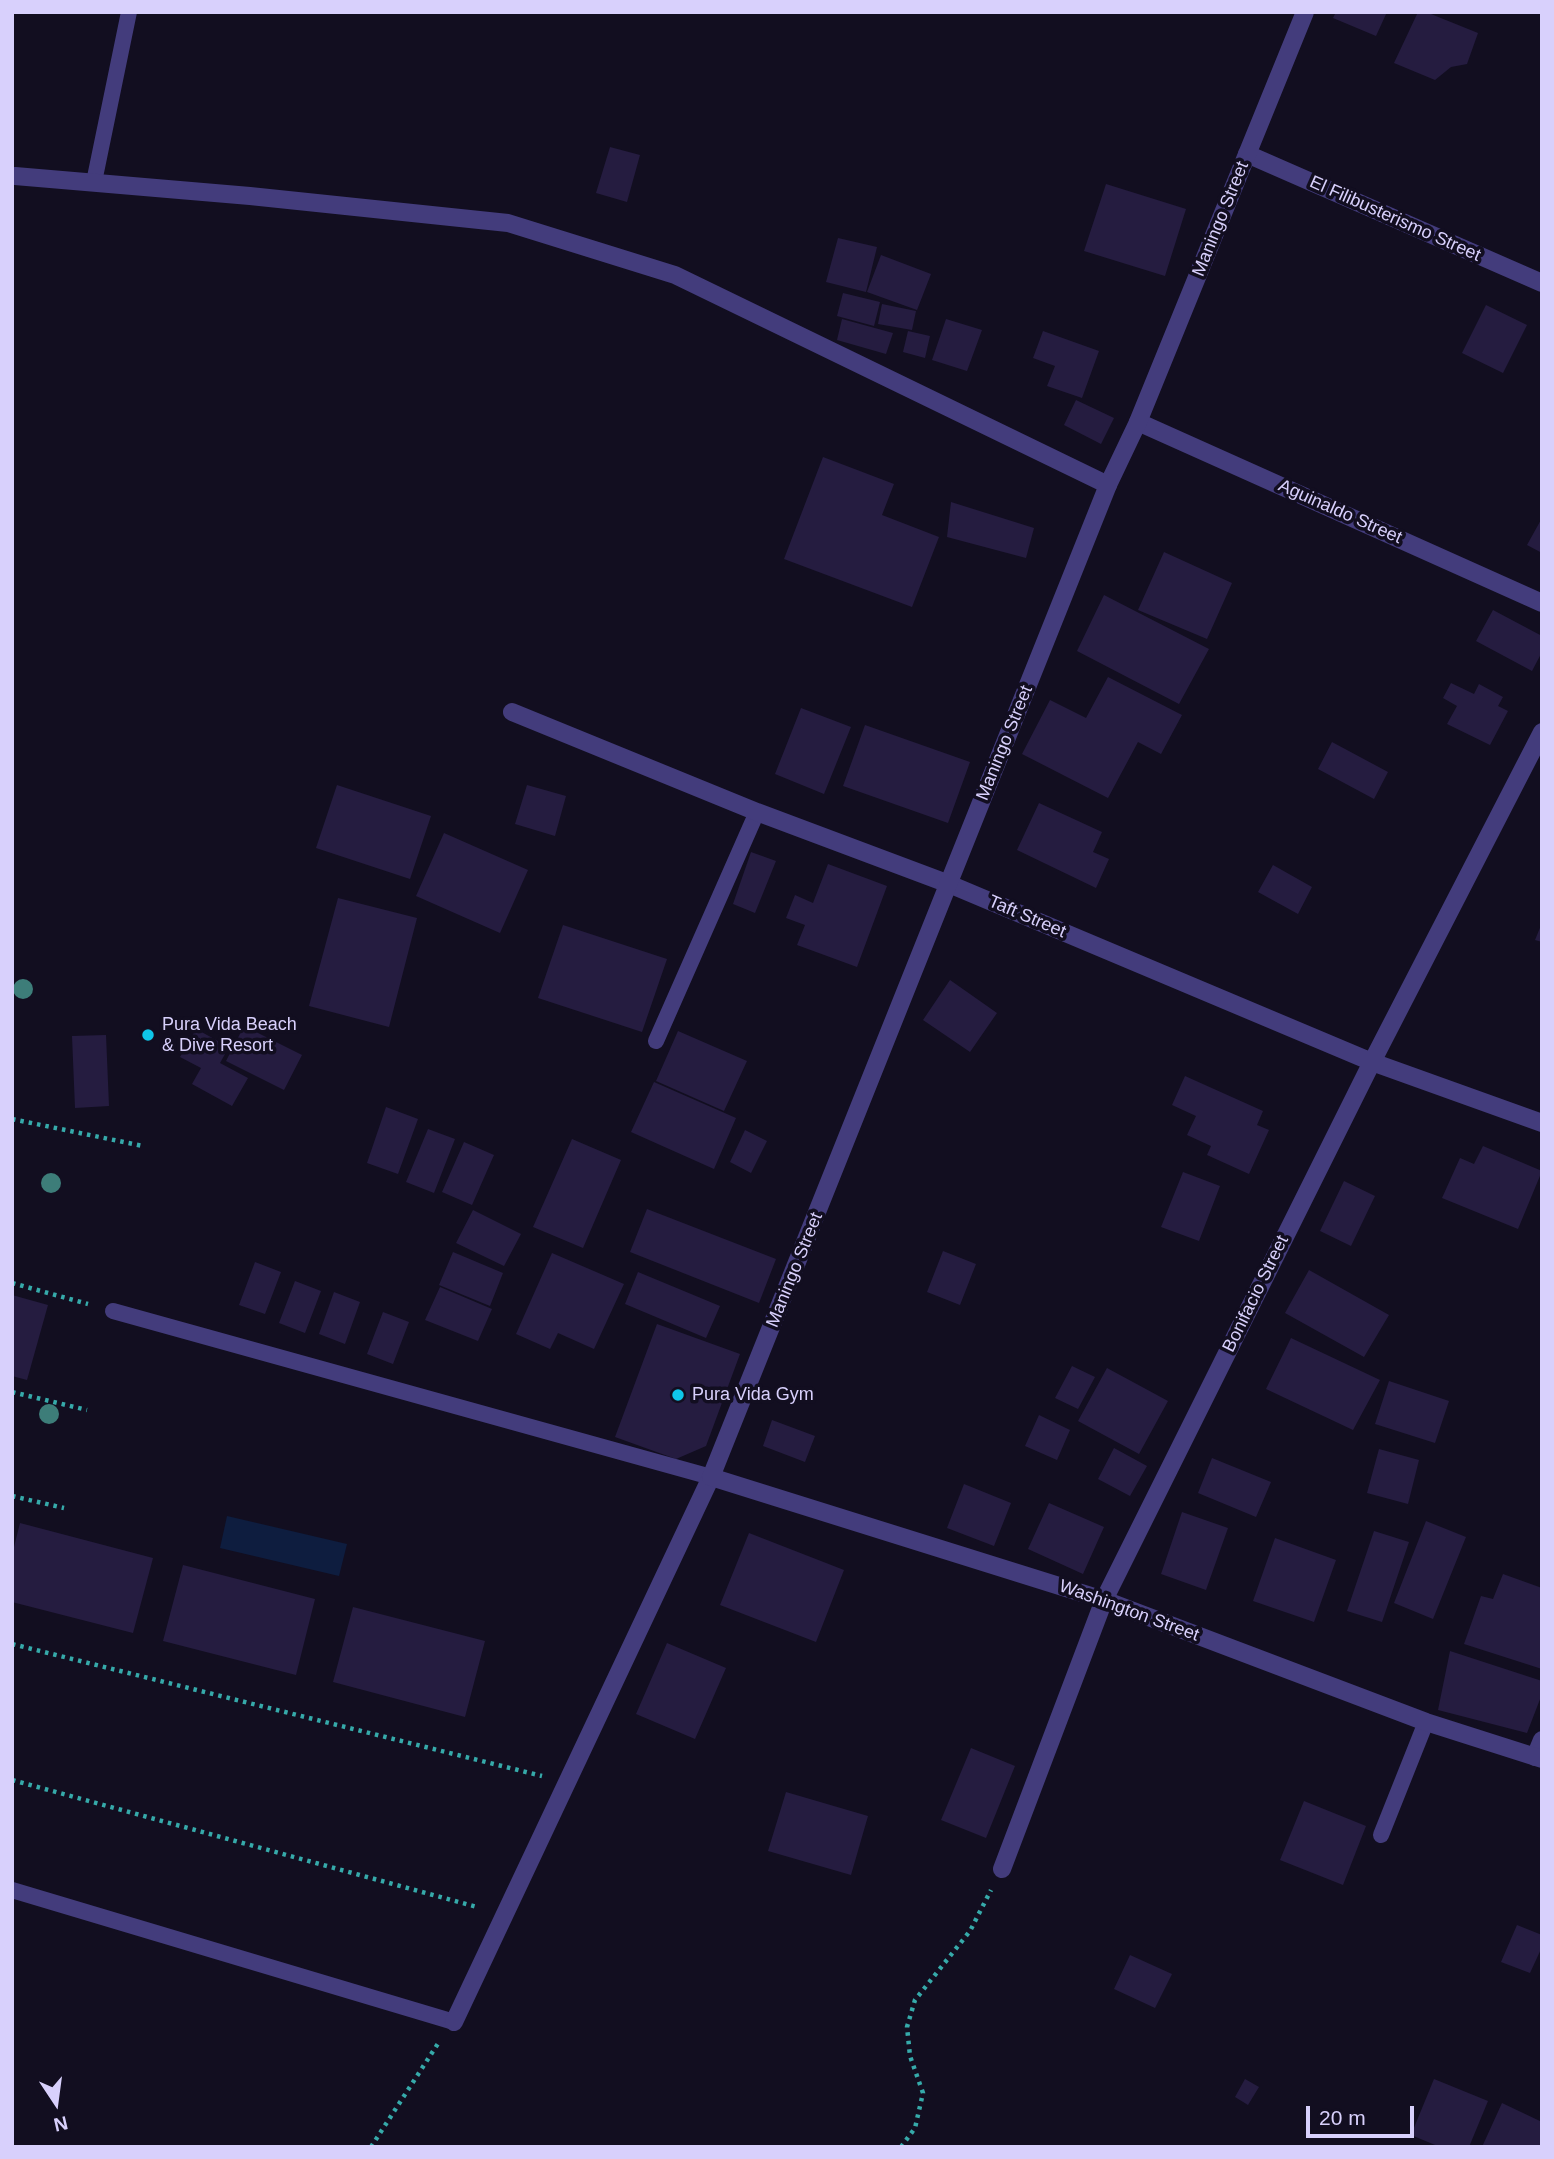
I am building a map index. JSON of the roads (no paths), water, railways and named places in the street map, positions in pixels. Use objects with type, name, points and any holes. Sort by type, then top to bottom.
[{"type":"street","name":"Maningo Street","points":[[454,2022],[711,1477],[1108,485],[1138,422],[1305,12]]},
{"type":"street","name":"El Filibusterismo Street","points":[[1247,154],[1542,283]]},
{"type":"street","points":[[15,176],[508,223],[675,275],[1108,485]]},
{"type":"street","name":"Aguinaldo Street","points":[[1138,422],[1542,603]]},
{"type":"street","name":"Taft Street","points":[[512,712],[757,812],[949,884],[1372,1062],[1542,1123]]},
{"type":"street","name":"Bonifacio Street","points":[[1002,1869],[1104,1600],[1372,1062],[1542,732]]},
{"type":"street","name":"Washington Street","points":[[711,1477],[1104,1600],[1426,1722],[1538,1758]]},
{"type":"street","points":[[1538,1758],[1542,1740]]},
{"type":"lane","points":[[94,182],[129,12]]},
{"type":"lane","points":[[656,1041],[757,812]]},
{"type":"lane","points":[[113,1311],[711,1477]]},
{"type":"lane","points":[[1381,1835],[1426,1722]]},
{"type":"lane","points":[[12,1890],[454,2022]]},
{"type":"water","points":[[227,1516],[347,1544],[339,1576],[220,1548]]},
{"type":"place","name":"Pura Vida Beach & Dive Resort","points":[[148,1035]]},
{"type":"place","name":"Pura Vida Gym","points":[[678,1395]]}]
